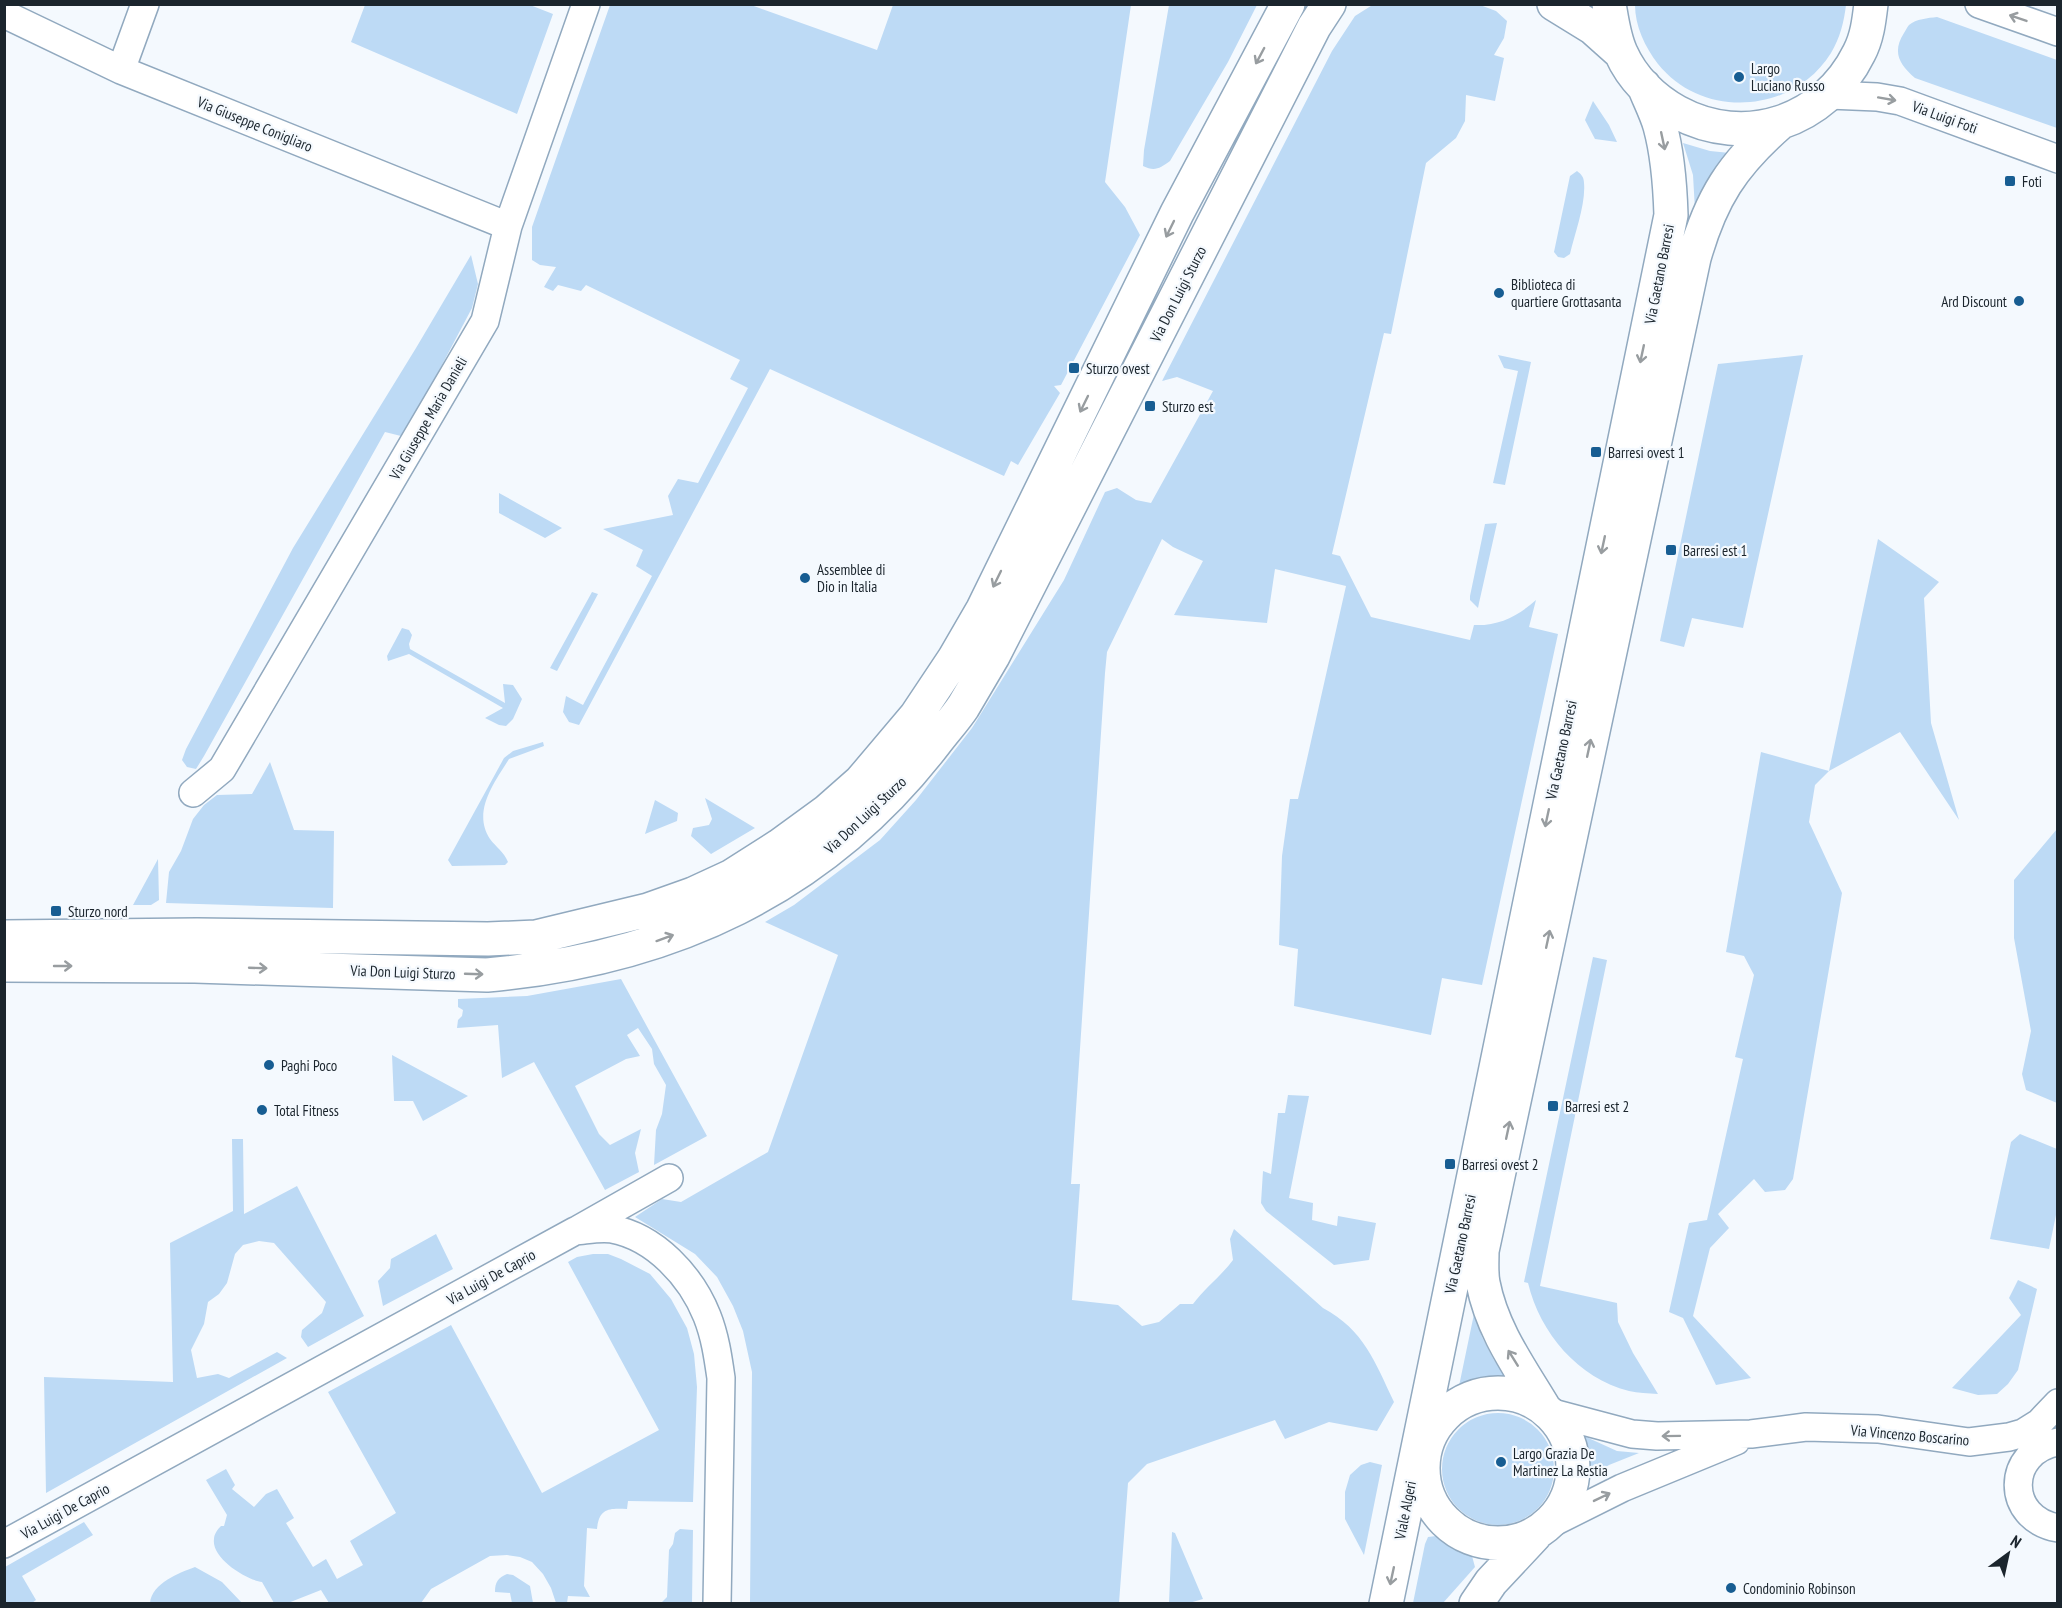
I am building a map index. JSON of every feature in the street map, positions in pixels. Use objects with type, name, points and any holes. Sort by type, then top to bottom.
[{"type":"street","points":[[121,70],[146,4]]},
{"type":"street","name":"Via Giuseppe Maria Danieli","points":[[192,793],[222,770],[485,321],[508,226],[586,4]]},
{"type":"street","name":"Via Don Luigi Sturzo","points":[[4,937],[196,935],[488,939],[536,937],[648,910],[693,894],[732,876],[789,839],[827,811],[861,781],[916,716],[954,659],[983,609],[1177,213],[1288,4]]},
{"type":"street","name":"Via Don Luigi Sturzo","points":[[4,965],[195,966],[487,975],[526,971],[568,965],[647,945],[705,924],[759,898],[812,863],[891,796],[962,708],[998,646],[1314,27],[1329,4]]},
{"type":"street","points":[[1554,4],[1593,28],[1621,53]]},
{"type":"street","points":[[1609,4],[1612,28],[1621,53],[1631,71],[1644,87],[1666,106],[1692,120],[1721,128],[1751,129],[1780,123],[1806,112],[1829,95],[1847,75],[1860,51],[1869,26],[1871,4]]},
{"type":"street","points":[[1979,4],[2058,32]]},
{"type":"street","name":"Via Giuseppe Conigliaro","points":[[4,14],[121,70],[508,226]]},
{"type":"street","name":"Via Gaetano Barresi","points":[[1424,1439],[1441,1338],[1671,214],[1670,175],[1663,137],[1644,87]]},
{"type":"street","name":"Via Luigi Foti","points":[[1829,95],[1877,97],[1900,101],[2058,159]]},
{"type":"street","name":"Via Gaetano Barresi","points":[[1546,1410],[1510,1353],[1495,1322],[1483,1283],[1482,1251],[1694,258],[1708,215],[1722,187],[1753,147],[1780,123]]},
{"type":"street","points":[[575,1231],[669,1178]]},
{"type":"street","name":"Via Luigi De Caprio","points":[[4,1544],[575,1231],[611,1229],[644,1241],[670,1260],[693,1288],[707,1315],[717,1348],[721,1378],[717,1604]]},
{"type":"street","points":[[1476,1604],[1491,1582],[1543,1528],[1560,1512],[1568,1498],[1574,1467],[1567,1437],[1559,1424],[1546,1410],[1529,1399],[1496,1392],[1463,1401],[1449,1410],[1424,1439],[1425,1489],[1442,1519],[1455,1530],[1470,1538],[1487,1543],[1504,1544],[1521,1540],[1543,1528],[1622,1488],[1751,1434]]},
{"type":"street","name":"Via Vincenzo Boscarino","points":[[1751,1434],[1806,1427],[1878,1429],[1969,1442],[2009,1437],[2023,1432],[2039,1424],[2057,1408]]},
{"type":"street","points":[[1546,1410],[1632,1434],[1657,1436],[1751,1434]]},
{"type":"street","name":"Viale Algeri","points":[[1386,1604],[1409,1491],[1424,1439]]},
{"type":"street","points":[[1969,1442],[1998,1456],[2010,1466],[2018,1478]]},
{"type":"street","points":[[2058,1442],[2046,1444],[2033,1451],[2024,1463],[2018,1478],[2023,1507],[2033,1519],[2046,1526],[2058,1528]]},
{"type":"shaded area","points":[[1374,4],[1480,5],[1496,11],[1507,21],[1504,38],[1494,55],[1504,58],[1495,101],[1466,95],[1465,121],[1456,138],[1426,163],[1391,334],[1384,333],[1332,554],[1340,556],[1371,617],[1470,640],[1474,625],[1492,624],[1508,619],[1536,600],[1529,627],[1558,634],[1482,985],[1442,978],[1431,1035],[1294,1006],[1298,949],[1279,945],[1282,856],[1290,799],[1298,799],[1346,586],[1275,569],[1267,623],[1174,615],[1203,561],[1173,547],[1162,539],[1107,652],[1071,1184],[1080,1184],[1072,1300],[1118,1305],[1142,1326],[1159,1322],[1180,1304],[1193,1304],[1233,1260],[1230,1239],[1234,1229],[1323,1308],[1349,1326],[1367,1348],[1394,1402],[1377,1431],[1329,1422],[1285,1439],[1275,1420],[1147,1464],[1128,1483],[1119,1603],[750,1603],[752,1372],[743,1331],[733,1306],[717,1277],[695,1254],[635,1217],[662,1199],[681,1202],[768,1152],[838,955],[765,922],[794,905],[880,840],[916,800],[972,728],[1064,580],[1105,492],[1117,488],[1136,500],[1151,503],[1213,391],[1177,377],[1162,381],[1332,51],[1355,16]]},
{"type":"shaded area","points":[[1635,4],[1846,5],[1837,42],[1815,73],[1794,88],[1771,98],[1747,102],[1722,101],[1699,94],[1677,82],[1658,64],[1649,51],[1639,28]]},
{"type":"shaded area","points":[[365,5],[530,5],[553,14],[517,114],[351,42]]},
{"type":"shaded area","points":[[610,5],[751,5],[877,50],[893,5],[1131,5],[1105,182],[1125,207],[1140,235],[1061,385],[1054,386],[1060,393],[1018,465],[1011,461],[1004,476],[770,369],[579,725],[569,722],[563,712],[566,696],[583,705],[652,576],[636,566],[643,550],[603,529],[673,515],[668,496],[678,479],[698,483],[748,388],[730,379],[740,360],[586,285],[581,291],[558,285],[553,291],[544,287],[556,267],[540,265],[532,260],[532,227]]},
{"type":"shaded area","points":[[1169,5],[1257,5],[1228,62],[1170,161],[1151,169],[1143,166],[1144,150]]},
{"type":"shaded area","points":[[1937,17],[2057,60],[2057,128],[1915,78],[1901,63],[1898,52],[1900,40],[1912,23]]},
{"type":"shaded area","points":[[1593,101],[1617,142],[1595,139],[1585,120]]},
{"type":"shaded area","points":[[1683,143],[1710,151],[1730,153],[1695,210],[1693,175]]},
{"type":"shaded area","points":[[1577,171],[1584,181],[1582,209],[1570,254],[1564,258],[1558,257],[1554,252],[1570,176]]},
{"type":"shaded area","points":[[471,255],[478,284],[472,308],[425,397],[401,436],[385,432],[204,756],[196,769],[187,767],[182,760],[186,749],[293,548]]},
{"type":"shaded area","points":[[1498,355],[1531,362],[1505,485],[1493,483],[1518,371],[1504,368]]},
{"type":"shaded area","points":[[1803,355],[1743,628],[1692,618],[1684,647],[1660,641],[1718,364]]},
{"type":"shaded area","points":[[499,493],[562,528],[545,538],[499,513]]},
{"type":"shaded area","points":[[1497,523],[1478,608],[1470,600],[1470,596],[1485,524]]},
{"type":"shaded area","points":[[1878,539],[1939,582],[1924,598],[1931,723],[1959,820],[1900,732],[1829,771]]},
{"type":"shaded area","points":[[592,592],[598,594],[557,671],[550,668]]},
{"type":"shaded area","points":[[402,628],[409,630],[412,635],[410,649],[505,703],[503,684],[513,685],[522,699],[513,719],[506,726],[485,718],[503,708],[409,654],[388,661],[387,656]]},
{"type":"shaded area","points":[[543,742],[544,746],[509,759],[497,778],[484,808],[485,829],[508,862],[505,865],[452,866],[448,860],[504,758],[513,751]]},
{"type":"shaded area","points":[[1761,752],[1829,771],[1815,785],[1809,822],[1842,893],[1793,1179],[1785,1190],[1765,1192],[1754,1179],[1718,1214],[1729,1228],[1710,1248],[1693,1316],[1751,1378],[1716,1385],[1683,1318],[1669,1312],[1689,1223],[1707,1220],[1743,1059],[1735,1057],[1754,975],[1744,956],[1726,952]]},
{"type":"shaded area","points":[[270,762],[294,830],[334,831],[333,908],[166,903],[169,872],[181,851],[193,819],[204,805],[217,795],[252,794]]},
{"type":"shaded area","points":[[705,798],[755,828],[711,854],[691,836],[693,828],[709,825],[712,819]]},
{"type":"shaded area","points":[[655,800],[678,813],[677,821],[645,834]]},
{"type":"shaded area","points":[[2057,829],[2057,1103],[2026,1090],[2022,1074],[2031,1031],[2014,938],[2014,880]]},
{"type":"shaded area","points":[[158,859],[159,900],[151,905],[133,905]]},
{"type":"shaded area","points":[[1593,957],[1607,960],[1540,1286],[1617,1303],[1618,1322],[1633,1353],[1658,1394],[1639,1393],[1611,1385],[1593,1376],[1578,1364],[1552,1336],[1542,1319],[1528,1283],[1524,1282]]},
{"type":"shaded area","points":[[621,979],[707,1136],[654,1165],[656,1130],[662,1114],[666,1085],[654,1064],[652,1049],[638,1028],[627,1035],[640,1056],[626,1059],[575,1086],[599,1134],[610,1145],[641,1129],[635,1153],[639,1172],[605,1190],[534,1062],[502,1078],[498,1025],[457,1028],[463,1010],[458,1007],[458,999],[527,996]]},
{"type":"shaded area","points":[[392,1055],[468,1096],[423,1121],[413,1101],[394,1101]]},
{"type":"shaded area","points":[[1288,1095],[1309,1096],[1289,1198],[1313,1203],[1312,1220],[1337,1226],[1338,1216],[1376,1223],[1369,1260],[1334,1265],[1266,1211],[1261,1203],[1263,1171],[1271,1174],[1278,1113],[1285,1113]]},
{"type":"shaded area","points":[[2020,1134],[2057,1149],[2057,1210],[2049,1249],[1990,1239],[2011,1142]]},
{"type":"shaded area","points":[[232,1139],[243,1139],[244,1214],[297,1186],[364,1316],[308,1347],[301,1337],[302,1330],[322,1313],[326,1302],[274,1243],[259,1241],[243,1245],[235,1254],[227,1283],[219,1294],[208,1302],[204,1324],[191,1350],[197,1378],[218,1374],[229,1378],[277,1352],[287,1358],[46,1493],[44,1377],[173,1382],[170,1243],[233,1211]]},
{"type":"shaded area","points":[[436,1234],[453,1269],[383,1306],[378,1281],[390,1268],[391,1259]]},
{"type":"shaded area","points":[[608,1254],[650,1274],[671,1299],[687,1328],[694,1354],[697,1387],[693,1502],[628,1501],[627,1509],[610,1509],[603,1513],[597,1529],[587,1528],[584,1586],[590,1597],[568,1596],[567,1603],[556,1603],[543,1574],[532,1562],[507,1555],[490,1556],[431,1589],[421,1603],[329,1603],[321,1590],[288,1603],[274,1603],[262,1582],[239,1573],[218,1553],[214,1539],[217,1530],[224,1526],[227,1515],[206,1480],[226,1469],[235,1485],[232,1489],[254,1507],[266,1494],[277,1489],[294,1518],[286,1523],[313,1567],[326,1559],[337,1579],[363,1565],[350,1541],[396,1513],[328,1392],[451,1325],[542,1493],[659,1430],[568,1262],[577,1257]]},
{"type":"shaded area","points":[[2018,1280],[2037,1289],[2018,1370],[1997,1394],[1978,1395],[1952,1388],[2021,1315],[2009,1298]]},
{"type":"shaded area","points":[[1474,1314],[1482,1337],[1507,1378],[1478,1379],[1459,1386]]},
{"type":"shaded area","points":[[1498,1413],[1519,1417],[1538,1429],[1550,1448],[1554,1469],[1550,1490],[1538,1509],[1519,1521],[1498,1525],[1477,1521],[1458,1509],[1446,1490],[1442,1469],[1446,1448],[1458,1429],[1477,1417]]},
{"type":"shaded area","points":[[1584,1436],[1617,1451],[1639,1453],[1609,1465],[1590,1477]]},
{"type":"shaded area","points":[[1370,1462],[1382,1465],[1364,1555],[1345,1519],[1345,1492],[1350,1475],[1361,1465]]},
{"type":"shaded area","points":[[84,1522],[93,1535],[22,1576],[36,1600],[32,1603],[5,1603],[5,1567]]},
{"type":"shaded area","points":[[680,1529],[693,1530],[692,1603],[661,1603],[667,1597],[669,1550],[675,1533]]},
{"type":"shaded area","points":[[1172,1532],[1175,1533],[1203,1599],[1189,1603],[1169,1603]]},
{"type":"shaded area","points":[[1436,1536],[1451,1547],[1472,1556],[1475,1567],[1443,1603],[1413,1603],[1425,1544],[1428,1537]]},
{"type":"shaded area","points":[[195,1567],[222,1582],[242,1603],[150,1603],[161,1584]]},
{"type":"shaded area","points":[[507,1574],[513,1575],[530,1586],[533,1603],[512,1603],[510,1593],[495,1592],[498,1581]]},
{"type":"place","name":"Largo Luciano Russo","points":[[1739,77]]},
{"type":"place","name":"Foti","points":[[2010,181]]},
{"type":"place","name":"Biblioteca di quartiere Grottasanta","points":[[1499,293]]},
{"type":"place","name":"Ard Discount","points":[[2019,301]]},
{"type":"place","name":"Sturzo ovest","points":[[1074,368]]},
{"type":"place","name":"Sturzo est","points":[[1150,406]]},
{"type":"place","name":"Barresi ovest 1","points":[[1596,452]]},
{"type":"place","name":"Barresi est 1","points":[[1671,550]]},
{"type":"place","name":"Assemblee di Dio in Italia","points":[[805,578]]},
{"type":"place","name":"Sturzo nord","points":[[56,911]]},
{"type":"place","name":"Paghi Poco","points":[[269,1065]]},
{"type":"place","name":"Barresi est 2","points":[[1553,1106]]},
{"type":"place","name":"Total Fitness","points":[[262,1110]]},
{"type":"place","name":"Barresi ovest 2","points":[[1450,1164]]},
{"type":"place","name":"Largo Grazia De Martinez La Restia","points":[[1501,1462]]},
{"type":"place","name":"Condominio Robinson","points":[[1731,1588]]}]
